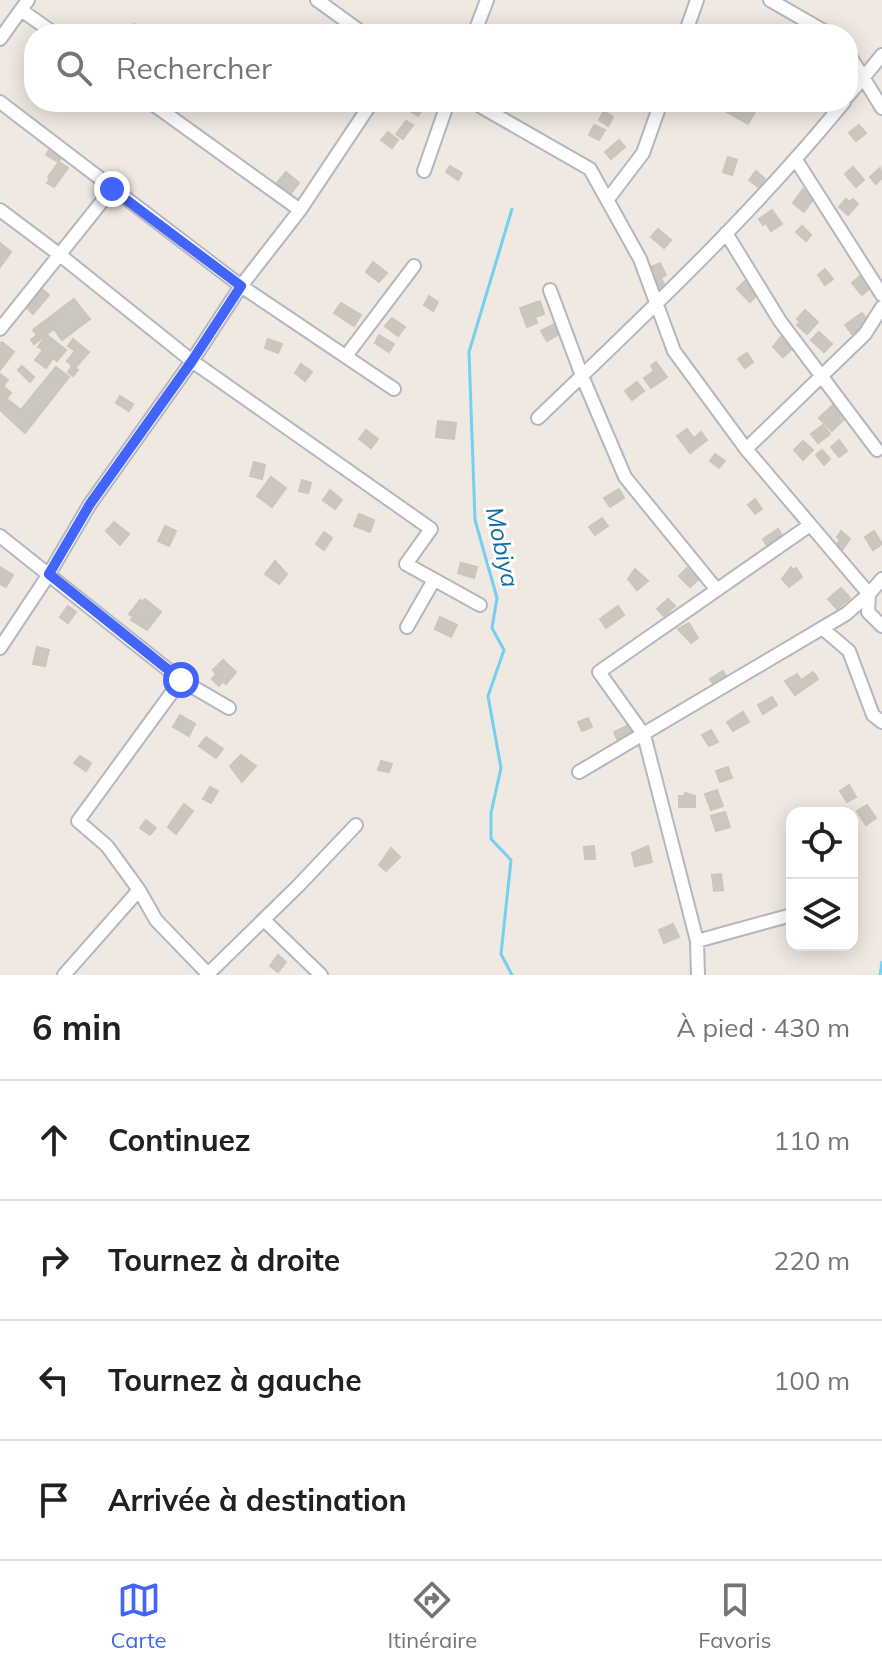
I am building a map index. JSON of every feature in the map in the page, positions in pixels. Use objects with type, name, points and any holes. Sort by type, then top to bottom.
[{"type":"street","points":[[317,0],[350,24]]},
{"type":"street","points":[[478,24],[487,0]]},
{"type":"street","points":[[689,24],[697,0]]},
{"type":"street","points":[[770,0],[812,24]]},
{"type":"street","points":[[0,39],[25,5],[45,24]]},
{"type":"street","points":[[858,84],[882,55]]},
{"type":"street","points":[[858,69],[882,108]]},
{"type":"street","points":[[0,102],[241,286],[394,389]]},
{"type":"street","points":[[164,112],[300,210]]},
{"type":"street","points":[[0,648],[90,504],[192,361],[241,286],[300,210],[365,112]]},
{"type":"street","points":[[424,171],[445,112]]},
{"type":"street","points":[[490,112],[590,169],[640,259],[674,351],[746,449],[869,594],[868,612],[882,626]]},
{"type":"street","points":[[608,199],[643,153],[657,112]]},
{"type":"street","points":[[538,418],[655,306],[796,160],[836,112]]},
{"type":"street","points":[[796,160],[882,295]]},
{"type":"street","points":[[0,329],[112,189]]},
{"type":"street","points":[[0,210],[192,361],[431,529],[406,564],[480,605]]},
{"type":"street","points":[[726,233],[780,321],[877,450]]},
{"type":"street","points":[[346,356],[414,266]]},
{"type":"street","points":[[550,290],[625,477],[717,590]]},
{"type":"street","points":[[746,449],[865,334],[882,307]]},
{"type":"street","points":[[698,975],[697,941],[644,735],[599,672],[810,525]]},
{"type":"street","points":[[0,536],[181,680],[229,708]]},
{"type":"street","points":[[579,772],[846,614],[882,579]]},
{"type":"street","points":[[407,627],[434,580]]},
{"type":"street","points":[[822,628],[849,651],[873,715],[882,722]]},
{"type":"street","points":[[181,680],[78,821],[107,846],[156,920],[208,974],[356,825]]},
{"type":"street","points":[[64,975],[139,890]]},
{"type":"street","points":[[697,941],[786,917]]},
{"type":"street","points":[[264,920],[321,975]]},
{"type":"building","points":[[603,112],[613,117],[608,126],[599,120]]},
{"type":"building","points":[[727,112],[755,112],[748,124]]},
{"type":"building","points":[[406,121],[413,125],[403,139],[396,134]]},
{"type":"building","points":[[594,125],[605,130],[599,140],[589,135]]},
{"type":"building","points":[[859,125],[866,133],[856,141],[849,133]]},
{"type":"building","points":[[388,132],[398,140],[392,148],[381,140]]},
{"type":"building","points":[[619,140],[625,147],[611,159],[605,152]]},
{"type":"building","points":[[51,147],[63,155],[58,162],[46,155]]},
{"type":"building","points":[[728,157],[737,160],[732,175],[723,172]]},
{"type":"building","points":[[59,162],[68,168],[54,187],[47,183],[48,177]]},
{"type":"building","points":[[450,166],[462,173],[458,180],[446,172]]},
{"type":"building","points":[[853,167],[864,180],[856,187],[845,174]]},
{"type":"building","points":[[880,168],[882,178],[876,184],[870,177]]},
{"type":"building","points":[[756,171],[765,179],[758,187],[749,180]]},
{"type":"building","points":[[286,172],[299,183],[289,196],[277,183]]},
{"type":"building","points":[[803,189],[814,198],[804,212],[793,203]]},
{"type":"building","points":[[846,199],[849,202],[853,199],[858,204],[848,215],[839,207]]},
{"type":"building","points":[[772,210],[782,224],[771,231],[759,219]]},
{"type":"building","points":[[802,226],[811,235],[806,241],[796,232]]},
{"type":"building","points":[[658,229],[671,240],[664,248],[651,237]]},
{"type":"building","points":[[0,243],[11,252],[0,267]]},
{"type":"building","points":[[373,262],[387,273],[379,282],[366,272]]},
{"type":"building","points":[[660,263],[666,275],[661,278],[665,286],[659,289],[649,268]]},
{"type":"building","points":[[825,269],[833,279],[825,285],[818,275]]},
{"type":"building","points":[[861,275],[871,287],[862,295],[852,283]]},
{"type":"building","points":[[747,279],[760,292],[750,302],[737,289]]},
{"type":"building","points":[[42,289],[49,295],[33,314],[26,307]]},
{"type":"building","points":[[429,296],[438,302],[433,311],[424,305]]},
{"type":"building","points":[[74,299],[90,319],[62,340],[54,329],[34,344],[31,340],[37,335],[33,330]]},
{"type":"building","points":[[540,301],[544,314],[535,317],[537,323],[527,327],[520,308]]},
{"type":"building","points":[[341,303],[361,315],[354,326],[334,313]]},
{"type":"building","points":[[805,310],[818,322],[807,334],[797,325],[800,322],[797,319]]},
{"type":"building","points":[[862,313],[869,323],[852,334],[845,325]]},
{"type":"building","points":[[392,318],[405,327],[398,336],[385,326]]},
{"type":"building","points":[[558,322],[563,332],[547,341],[541,331]]},
{"type":"building","points":[[819,332],[832,344],[824,352],[811,340]]},
{"type":"building","points":[[47,335],[66,350],[57,361],[53,358],[46,368],[35,360],[43,350],[38,347]]},
{"type":"building","points":[[379,335],[394,344],[389,352],[375,343]]},
{"type":"building","points":[[790,336],[797,344],[783,357],[773,347],[781,337],[785,341]]},
{"type":"building","points":[[73,339],[89,352],[75,368],[78,370],[73,376],[68,372],[72,366],[67,361],[75,351],[68,346]]},
{"type":"building","points":[[268,339],[282,344],[278,353],[265,348]]},
{"type":"building","points":[[2,342],[14,352],[0,370],[0,344]]},
{"type":"building","points":[[747,353],[753,362],[745,368],[738,359]]},
{"type":"building","points":[[656,362],[667,377],[651,388],[644,378],[654,371],[651,366]]},
{"type":"building","points":[[301,364],[312,372],[305,381],[295,373]]},
{"type":"building","points":[[22,366],[34,377],[30,382],[18,370]]},
{"type":"building","points":[[56,367],[69,377],[25,433],[0,410],[8,400],[21,410]]},
{"type":"building","points":[[0,374],[8,380],[3,386],[11,393],[0,407]]},
{"type":"building","points":[[637,382],[644,391],[632,400],[625,391]]},
{"type":"building","points":[[120,396],[133,404],[129,411],[116,403]]},
{"type":"building","points":[[834,404],[846,417],[832,431],[819,418]]},
{"type":"building","points":[[438,421],[456,423],[454,439],[436,437]]},
{"type":"building","points":[[823,425],[830,434],[818,443],[811,434]]},
{"type":"building","points":[[687,429],[694,438],[701,432],[707,440],[690,453],[677,436]]},
{"type":"building","points":[[366,430],[378,439],[371,448],[359,439]]},
{"type":"building","points":[[839,440],[847,451],[839,457],[831,447]]},
{"type":"building","points":[[803,441],[813,450],[803,460],[794,450]]},
{"type":"building","points":[[822,450],[830,459],[824,465],[816,455]]},
{"type":"building","points":[[715,454],[725,461],[719,468],[710,461]]},
{"type":"building","points":[[254,462],[265,465],[262,479],[250,476]]},
{"type":"building","points":[[271,477],[286,488],[272,507],[257,496]]},
{"type":"building","points":[[302,480],[311,483],[308,493],[299,491]]},
{"type":"building","points":[[619,489],[624,498],[610,507],[604,498]]},
{"type":"building","points":[[330,490],[342,500],[335,509],[323,500]]},
{"type":"building","points":[[755,499],[762,509],[755,514],[748,505]]},
{"type":"building","points":[[359,514],[374,520],[370,532],[354,526]]},
{"type":"building","points":[[602,518],[608,526],[595,535],[589,527]]},
{"type":"building","points":[[114,522],[129,534],[120,545],[106,531]]},
{"type":"building","points":[[165,526],[176,531],[169,546],[158,541]]},
{"type":"building","points":[[778,529],[784,539],[769,549],[763,539]]},
{"type":"building","points":[[841,531],[850,539],[842,550],[836,545]]},
{"type":"building","points":[[874,531],[882,544],[873,550],[865,537]]},
{"type":"building","points":[[324,532],[332,538],[324,550],[316,544]]},
{"type":"building","points":[[275,561],[287,574],[279,584],[265,574]]},
{"type":"building","points":[[461,563],[477,567],[474,578],[458,573]]},
{"type":"building","points":[[0,567],[13,575],[6,587],[0,584]]},
{"type":"building","points":[[791,567],[793,570],[796,568],[802,577],[789,587],[782,579]]},
{"type":"building","points":[[687,568],[693,575],[696,573],[701,577],[690,587],[679,576]]},
{"type":"building","points":[[635,569],[648,581],[637,590],[628,579]]},
{"type":"building","points":[[841,588],[850,598],[837,609],[828,599]]},
{"type":"building","points":[[145,599],[161,612],[147,630],[131,620],[133,617],[129,614],[140,600]]},
{"type":"building","points":[[668,599],[675,606],[664,616],[657,609]]},
{"type":"building","points":[[68,606],[76,612],[68,623],[60,617]]},
{"type":"building","points":[[618,606],[624,615],[606,628],[600,619]]},
{"type":"building","points":[[440,617],[457,625],[451,637],[435,629]]},
{"type":"building","points":[[689,623],[698,638],[691,643],[678,629]]},
{"type":"building","points":[[37,647],[49,650],[45,666],[33,664]]},
{"type":"building","points":[[223,660],[236,672],[226,684],[223,681],[219,686],[212,679],[216,674],[213,670]]},
{"type":"building","points":[[723,671],[728,680],[716,688],[710,679]]},
{"type":"building","points":[[813,672],[818,679],[795,695],[785,681],[797,674],[801,680]]},
{"type":"building","points":[[772,697],[777,705],[763,714],[758,705]]},
{"type":"building","points":[[743,712],[749,722],[733,731],[727,722]]},
{"type":"building","points":[[180,715],[195,724],[189,736],[173,727]]},
{"type":"building","points":[[588,718],[592,727],[582,731],[578,722]]},
{"type":"building","points":[[629,725],[633,734],[618,741],[614,732]]},
{"type":"building","points":[[711,730],[718,742],[709,746],[702,735]]},
{"type":"building","points":[[206,737],[223,749],[216,758],[199,746]]},
{"type":"building","points":[[241,755],[256,766],[242,782],[230,766]]},
{"type":"building","points":[[80,756],[91,763],[86,771],[74,763]]},
{"type":"building","points":[[381,761],[392,764],[389,772],[378,770]]},
{"type":"building","points":[[728,767],[732,778],[720,782],[716,771]]},
{"type":"building","points":[[849,785],[856,797],[847,802],[840,791]]},
{"type":"building","points":[[210,787],[218,791],[211,803],[203,799]]},
{"type":"building","points":[[717,790],[723,806],[711,810],[705,794]]},
{"type":"building","points":[[685,793],[695,796],[695,807],[679,807],[679,796],[685,796]]},
{"type":"building","points":[[184,804],[193,811],[176,834],[168,827]]},
{"type":"building","points":[[867,805],[876,818],[866,825],[858,810]]},
{"type":"building","points":[[725,812],[730,827],[716,831],[711,816]]},
{"type":"building","points":[[146,820],[156,828],[150,835],[140,828]]},
{"type":"building","points":[[594,846],[595,859],[585,859],[584,847]]},
{"type":"building","points":[[648,846],[652,862],[635,866],[632,853]]},
{"type":"building","points":[[391,848],[400,857],[386,871],[379,865]]},
{"type":"building","points":[[721,874],[723,890],[714,891],[712,875]]},
{"type":"building","points":[[673,924],[679,937],[664,943],[659,930]]},
{"type":"building","points":[[278,955],[286,962],[278,972],[270,966]]},
{"type":"waterway","name":"Mobiya","points":[[512,209],[469,352],[475,520],[497,598],[492,628],[504,650],[488,696],[501,768],[491,813],[491,839],[511,860],[501,954],[512,975]]},
{"type":"waterway","points":[[880,975],[882,962]]},
{"type":"route","points":[[112,189],[241,286],[192,361],[90,504],[49,574],[181,680]]}]
